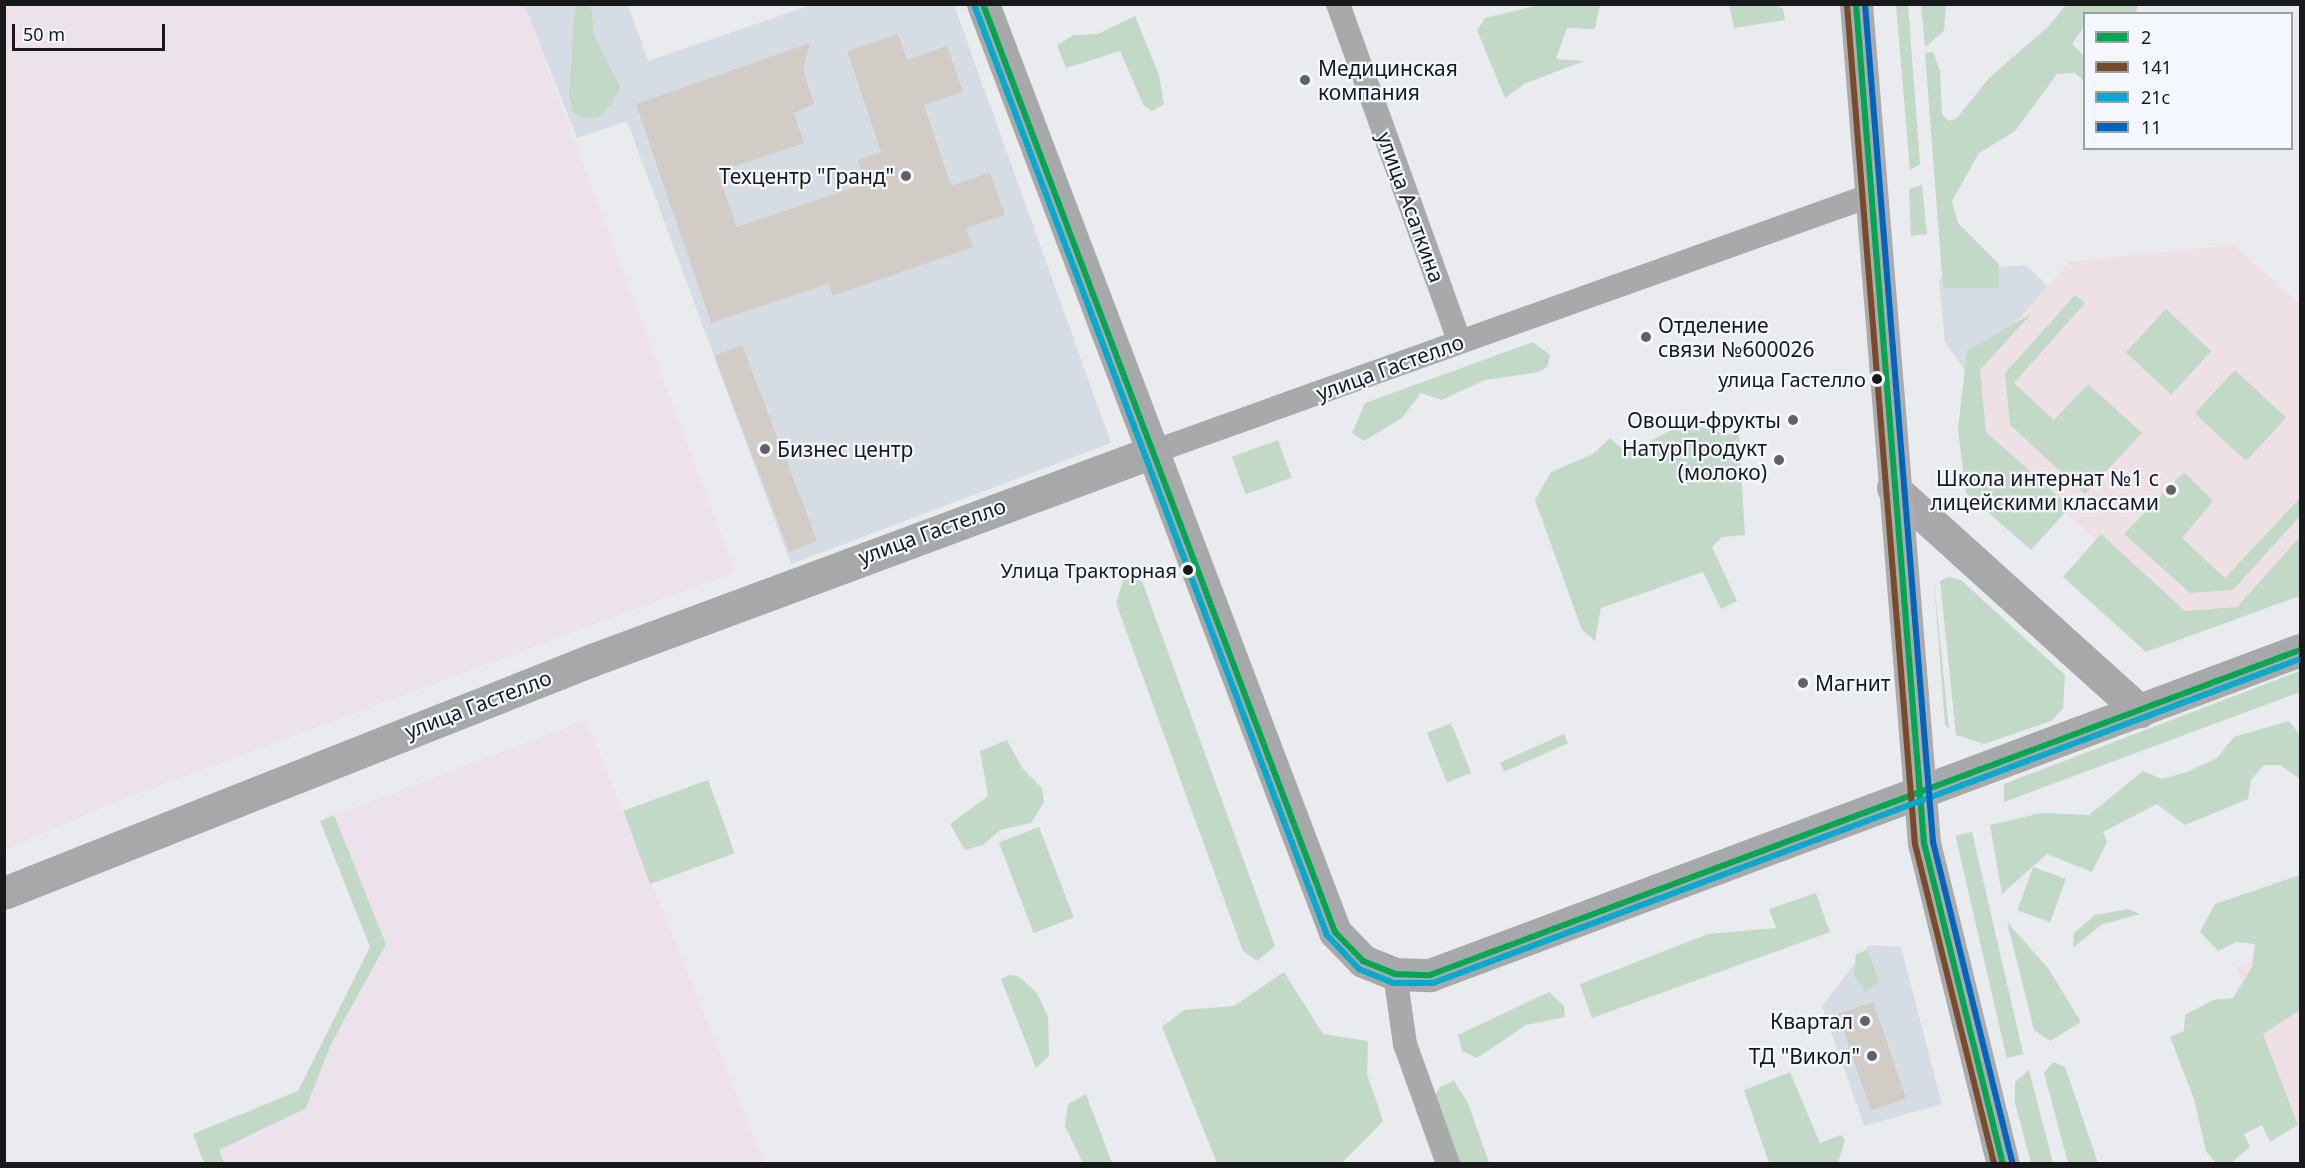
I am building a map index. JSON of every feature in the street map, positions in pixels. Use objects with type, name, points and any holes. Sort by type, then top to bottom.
[{"type":"main road","points":[[983,4],[1150,453],[1335,932],[1363,961],[1395,974],[1430,975],[2301,650]]},
{"type":"main road","points":[[1856,4],[1869,196],[1924,843],[2003,1164]]},
{"type":"main road","name":"улица Гастелло","points":[[4,893],[581,664],[1150,453]]},
{"type":"main road","points":[[1893,488],[2140,711]]},
{"type":"street","name":"улица Асаткина","points":[[1338,4],[1459,341]]},
{"type":"street","name":"улица Гастелло","points":[[1150,453],[1869,196]]},
{"type":"street","points":[[1395,974],[1405,1044],[1448,1164]]},
{"type":"shaded area","points":[[5,4],[524,5],[735,572],[115,802],[5,850]]},
{"type":"shaded area","points":[[524,5],[628,5],[648,61],[811,5],[954,5],[1111,443],[791,564],[627,121],[577,138]]},
{"type":"shaded area","name":"Школа интернат №1 с лицейскими классами","points":[[2234,245],[2300,304],[2300,549],[2242,614],[2182,619],[1978,432],[1969,376],[2070,261]]},
{"type":"shaded area","points":[[2026,265],[2048,286],[1969,376],[1945,342],[1939,281],[1947,271]]},
{"type":"shaded area","points":[[586,720],[764,1163],[204,1163],[193,1134],[298,1091],[370,947],[320,821]]},
{"type":"shaded area","points":[[2300,942],[2300,1132],[2236,967]]},
{"type":"shaded area","points":[[1869,945],[1901,947],[1942,1104],[1864,1126],[1822,1006]]},
{"type":"green space","points":[[1729,4],[1776,5],[1783,9],[1785,20],[1734,28]]},
{"type":"green space","points":[[575,5],[591,5],[594,35],[621,88],[603,115],[589,119],[573,113],[569,94]]},
{"type":"green space","points":[[1539,5],[1600,5],[1595,29],[1567,28],[1556,59],[1584,61],[1524,84],[1505,98],[1477,30],[1485,18]]},
{"type":"green space","points":[[1896,5],[1908,5],[1920,164],[1910,170]]},
{"type":"green space","points":[[1921,5],[1946,5],[1944,31],[1925,47]]},
{"type":"green space","points":[[2066,5],[2138,5],[2136,12],[2083,12],[2083,28],[2072,44],[2083,55],[2083,80],[2075,73],[2057,74],[2015,131],[1979,153],[1952,201],[1958,223],[1999,264],[1999,288],[1943,288],[1925,53],[1933,52],[1940,71],[1942,114],[1948,121],[1956,119],[1990,77],[2048,27]]},
{"type":"green space","points":[[1135,16],[1159,75],[1164,104],[1152,111],[1144,106],[1120,51],[1066,68],[1057,45],[1074,35],[1098,34]]},
{"type":"green space","points":[[1922,185],[1927,234],[1911,236],[1909,189]]},
{"type":"green space","points":[[2075,295],[2085,303],[2014,383],[2054,420],[2088,384],[2142,433],[2085,494],[2010,425],[2005,373]]},
{"type":"green space","points":[[2166,309],[2211,351],[2171,394],[2126,352]]},
{"type":"green space","points":[[2031,314],[1980,370],[1986,432],[2070,507],[2031,550],[1966,493],[1958,429],[1967,351]]},
{"type":"green space","points":[[1533,342],[1550,355],[1548,366],[1539,372],[1485,380],[1442,400],[1421,393],[1402,418],[1364,441],[1352,433],[1365,403]]},
{"type":"green space","points":[[2235,370],[2286,418],[2246,461],[2195,413]]},
{"type":"green space","points":[[1687,422],[1724,434],[1739,434],[1745,535],[1722,537],[1712,547],[1737,601],[1721,609],[1703,572],[1601,608],[1595,641],[1582,630],[1535,500],[1551,472],[1593,454],[1610,438],[1627,453]]},
{"type":"green space","points":[[1278,440],[1292,478],[1246,494],[1232,457]]},
{"type":"green space","points":[[2184,472],[2213,501],[2182,538],[2225,578],[2300,498],[2300,516],[2233,590],[2190,593],[2124,534]]},
{"type":"green space","points":[[2101,534],[2185,611],[2237,607],[2300,537],[2300,596],[2146,652],[2063,577]]},
{"type":"green space","points":[[1949,577],[1961,580],[2065,675],[2063,709],[2051,721],[1984,744],[1956,735],[1940,581]]},
{"type":"green space","points":[[1124,578],[1142,581],[1275,946],[1257,961],[1243,951],[1116,603]]},
{"type":"green space","points":[[1934,581],[1949,729],[1945,725]]},
{"type":"green space","points":[[2300,671],[2300,692],[2004,802],[2004,784]]},
{"type":"green space","points":[[2289,721],[2300,735],[2300,779],[2280,765],[2264,765],[2251,780],[2248,799],[2185,825],[2157,804],[2103,832],[2107,842],[2092,872],[2047,854],[2002,894],[1990,825],[2041,813],[2089,815],[2143,771],[2162,779],[2187,772],[2217,758],[2234,737]]},
{"type":"green space","points":[[1451,723],[1471,773],[1447,783],[1427,733]]},
{"type":"green space","points":[[1564,734],[1568,743],[1504,772],[1500,762]]},
{"type":"green space","points":[[1007,740],[1023,769],[1042,788],[1044,802],[1031,823],[1000,830],[983,845],[965,850],[950,824],[988,796],[980,751]]},
{"type":"green space","points":[[708,780],[735,853],[650,884],[623,811]]},
{"type":"green space","points":[[334,815],[386,944],[331,1044],[306,1108],[219,1150],[224,1163],[204,1163],[193,1134],[298,1091],[370,947],[320,821]]},
{"type":"green space","points":[[1039,827],[1074,918],[1034,933],[999,842]]},
{"type":"green space","points":[[1972,832],[2023,1054],[2007,1058],[1955,836]]},
{"type":"green space","points":[[2033,867],[2066,879],[2050,922],[2017,910]]},
{"type":"green space","points":[[2300,875],[2300,1010],[2263,1034],[2298,1125],[2270,1142],[2262,1125],[2244,1134],[2250,1147],[2231,1163],[2216,1163],[2206,1151],[2194,1099],[2170,1037],[2184,1031],[2185,1015],[2213,1000],[2233,998],[2252,967],[2255,944],[2236,942],[2218,951],[2200,932],[2215,904]]},
{"type":"green space","points":[[1816,893],[1830,932],[1592,1018],[1580,984],[1708,934],[1776,928],[1769,909]]},
{"type":"green space","points":[[2128,909],[2140,914],[2101,925],[2073,948],[2074,933],[2095,915]]},
{"type":"green space","points":[[2007,922],[2048,968],[2081,1022],[2050,1041],[2034,1030]]},
{"type":"green space","points":[[1867,950],[1879,981],[1865,992],[1854,975],[1856,954]]},
{"type":"green space","points":[[1284,972],[1323,1034],[1368,1041],[1367,1074],[1383,1121],[1342,1163],[1217,1163],[1162,1027],[1184,1010],[1234,1006]]},
{"type":"green space","points":[[1009,975],[1018,976],[1037,993],[1048,1017],[1049,1056],[1036,1068],[1001,979]]},
{"type":"green space","points":[[1549,992],[1564,1006],[1565,1017],[1526,1025],[1477,1058],[1462,1051],[1458,1035]]},
{"type":"green space","points":[[2053,1062],[2065,1067],[2098,1163],[2068,1163],[2044,1073]]},
{"type":"green space","points":[[2029,1070],[2053,1163],[2031,1163],[2015,1103],[2015,1082]]},
{"type":"green space","points":[[1790,1072],[1820,1143],[1841,1135],[1845,1140],[1838,1163],[1769,1163],[1744,1090]]},
{"type":"green space","points":[[1454,1081],[1468,1103],[1489,1163],[1459,1163],[1434,1097],[1440,1087]]},
{"type":"green space","points":[[1086,1094],[1112,1163],[1083,1163],[1065,1126],[1068,1104]]},
{"type":"building","name":"Техцентр \"Гранд\"","points":[[898,34],[907,60],[947,46],[963,92],[924,105],[951,186],[990,172],[1005,215],[966,228],[973,247],[833,296],[828,284],[711,323],[636,104],[810,43],[803,70],[814,104],[794,113],[804,143],[718,172],[737,227],[866,183],[858,160],[881,152],[847,51]]},
{"type":"building","name":"Бизнес центр","points":[[742,345],[817,541],[789,552],[714,356]]},
{"type":"building","name":"ТД \"Викол\"","points":[[1873,1002],[1906,1098],[1871,1110],[1838,1014]]},
{"type":"transit line","name":"2","points":[[983,4],[1335,932],[1363,961],[1395,974],[1430,975],[2300,650]]},
{"type":"transit line","name":"2","points":[[1856,4],[1924,843],[2003,1164]]},
{"type":"transit line","name":"11","points":[[1865,4],[1933,842],[2012,1162]]},
{"type":"transit line","name":"141","points":[[1847,5],[1915,844],[1994,1164]]},
{"type":"transit line","name":"21с","points":[[975,7],[1327,935],[1359,969],[1393,983],[1433,983],[2300,659]]},
{"type":"place","name":"Медицинская компания","points":[[1305,80]]},
{"type":"place","name":"Техцентр \"Гранд\"","points":[[906,176]]},
{"type":"place","name":"Отделение связи №600026","points":[[1646,337]]},
{"type":"place","name":"улица Гастелло","points":[[1877,379]]},
{"type":"place","name":"Овощи-фрукты","points":[[1793,420]]},
{"type":"place","name":"Бизнес центр","points":[[765,449]]},
{"type":"place","name":"НатурПродукт (молоко)","points":[[1779,460]]},
{"type":"place","name":"Школа интернат №1 с лицейскими классами","points":[[2171,490]]},
{"type":"place","name":"Улица Тракторная","points":[[1188,570]]},
{"type":"place","name":"Магнит","points":[[1803,683]]},
{"type":"place","name":"Квартал","points":[[1865,1021]]},
{"type":"place","name":"ТД \"Викол\"","points":[[1872,1056]]}]
